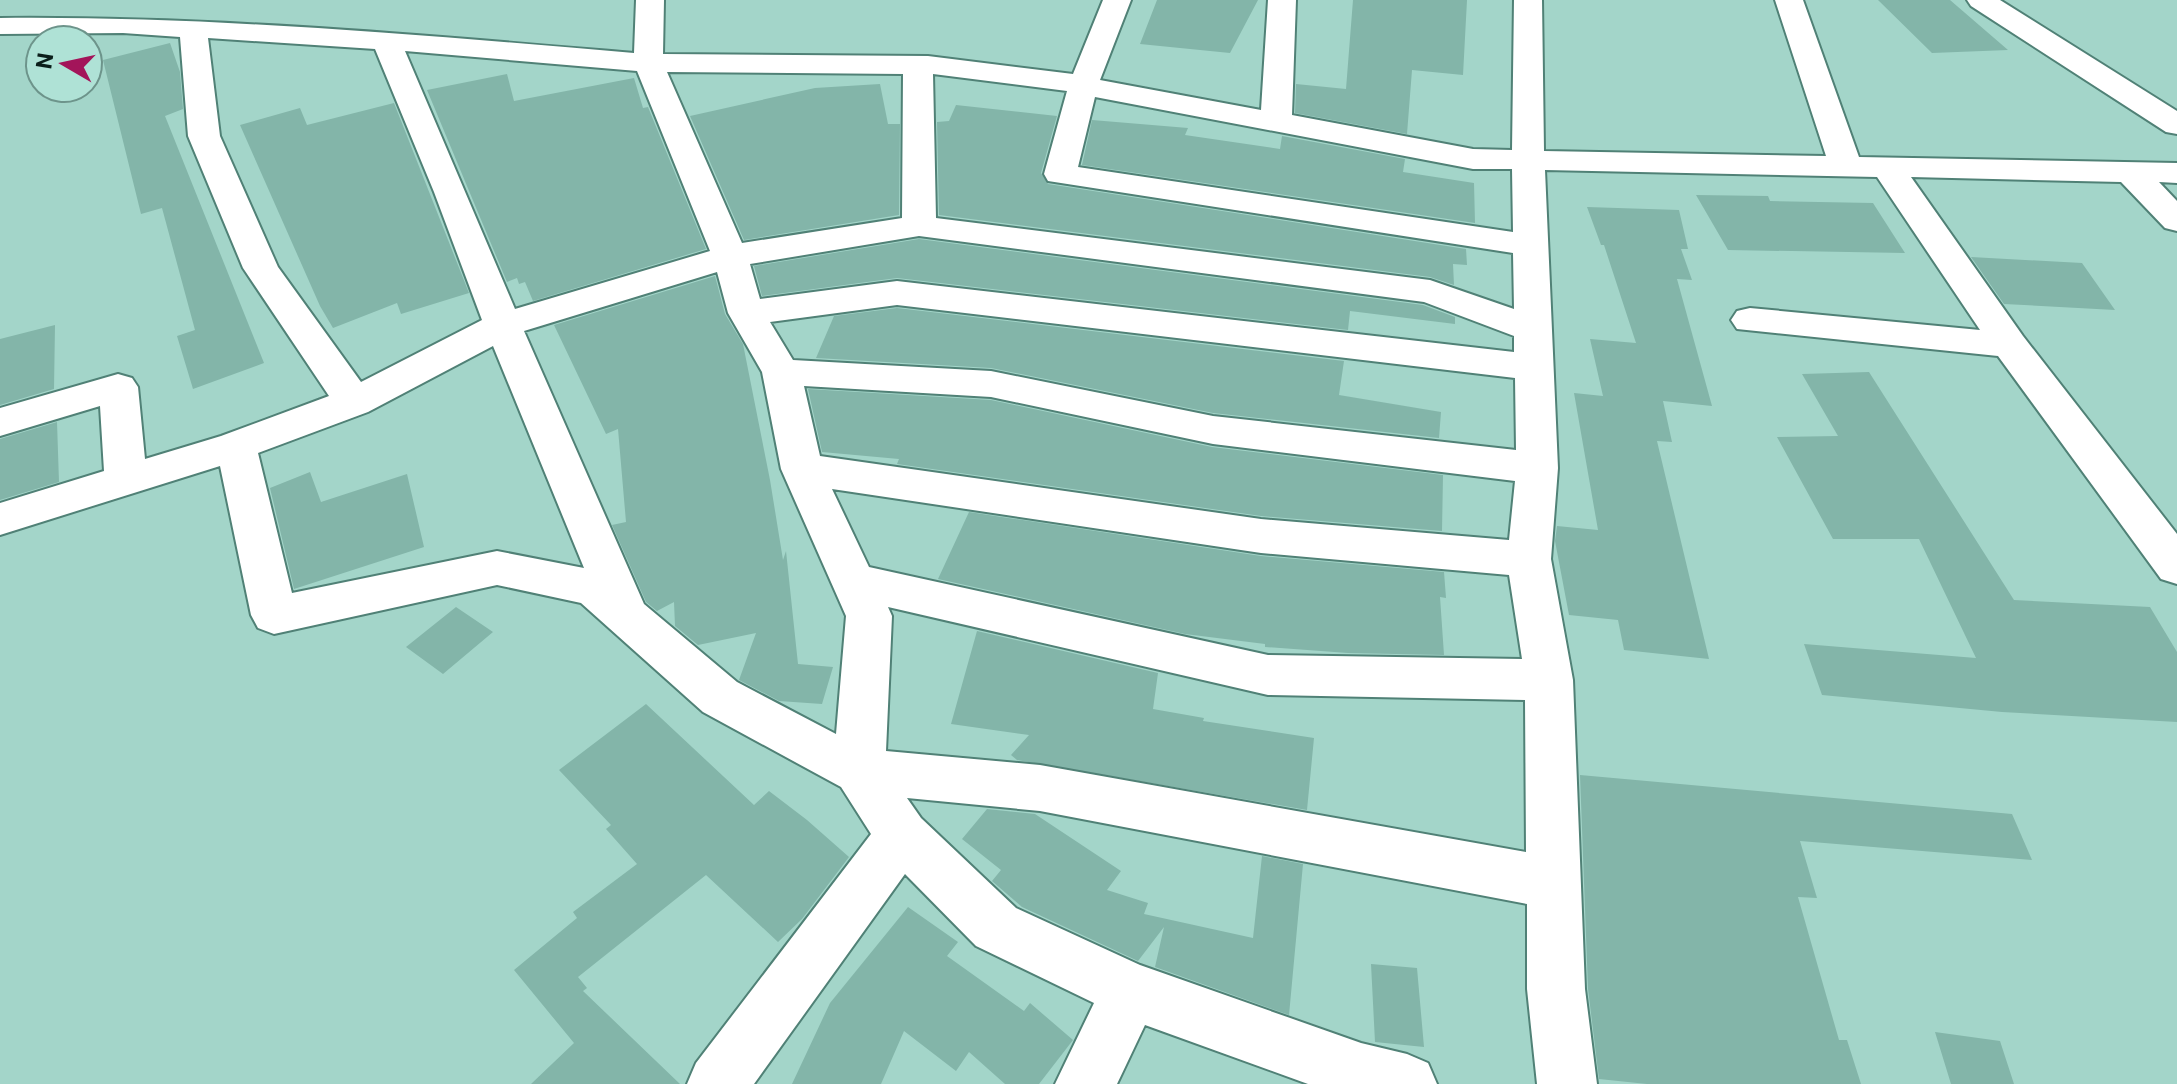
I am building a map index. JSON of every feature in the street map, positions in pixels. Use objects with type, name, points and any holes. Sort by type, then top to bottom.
[{"type":"street","points":[[650,0],[648,63],[730,256],[746,313],[781,372],[802,469],[869,616],[859,771],[902,835],[996,927],[1131,991],[1353,1077]]},
{"type":"street","points":[[1117,0],[1083,86],[1060,174],[1530,245]]},
{"type":"street","points":[[1276,121],[1282,0]]},
{"type":"street","points":[[1528,0],[1528,162],[1537,468],[1529,559],[1549,680],[1556,989],[1567,1084]]},
{"type":"street","points":[[1789,0],[1845,164]]},
{"type":"street","points":[[1981,0],[2177,125]]},
{"type":"street","points":[[0,26],[123,25],[386,41],[648,63],[918,65],[1055,80],[1473,159],[2177,173]]},
{"type":"street","points":[[193,29],[204,136],[261,268],[354,402]]},
{"type":"street","points":[[386,41],[627,618]]},
{"type":"street","points":[[918,65],[919,226]]},
{"type":"street","points":[[1886,166],[2010,345],[2177,567]]},
{"type":"street","points":[[2130,172],[2177,221]]},
{"type":"street","points":[[0,519],[236,446],[354,402],[503,325],[730,256],[919,226],[1430,291],[1534,348]]},
{"type":"street","points":[[746,313],[897,293],[1534,348]]},
{"type":"street","points":[[1750,320],[2010,345]]},
{"type":"street","points":[[781,372],[991,384],[1213,430],[1537,468]]},
{"type":"street","points":[[0,422],[118,387],[126,480]]},
{"type":"street","points":[[236,446],[274,615],[497,568],[594,588],[720,697],[859,771],[1040,788],[1553,883]]},
{"type":"street","points":[[802,469],[1261,536],[1529,559]]},
{"type":"street","points":[[854,581],[1268,675],[1549,680]]},
{"type":"street","points":[[717,1084],[902,835]]},
{"type":"street","points":[[1085,1084],[1131,991]]},
{"type":"building","points":[[1157,0],[1258,0],[1230,53],[1140,44]]},
{"type":"building","points":[[1353,0],[1467,0],[1463,75],[1412,70],[1407,134],[1295,113],[1296,84],[1346,89]]},
{"type":"building","points":[[1878,0],[1950,0],[2008,50],[1932,53]]},
{"type":"building","points":[[170,43],[180,72],[183,109],[165,116],[264,363],[193,389],[177,336],[195,330],[162,208],[141,214],[104,60]]},
{"type":"building","points":[[507,74],[514,101],[634,78],[643,108],[648,107],[706,249],[533,301],[525,282],[519,284],[517,278],[507,282],[427,90]]},
{"type":"building","points":[[880,84],[888,124],[900,124],[899,215],[744,240],[690,116],[815,88]]},
{"type":"building","points":[[394,103],[469,293],[401,314],[397,303],[333,328],[320,306],[240,125],[300,108],[307,125]]},
{"type":"building","points":[[956,105],[1057,116],[1041,173],[1048,184],[1466,249],[1467,265],[1453,264],[1454,285],[1430,277],[939,215],[937,122],[949,121]]},
{"type":"building","points":[[1092,120],[1188,128],[1185,135],[1280,149],[1282,136],[1405,159],[1403,172],[1474,183],[1475,223],[1082,165]]},
{"type":"building","points":[[1696,195],[1768,196],[1770,201],[1873,203],[1905,253],[1728,250]]},
{"type":"building","points":[[1587,207],[1679,210],[1688,249],[1681,249],[1692,280],[1677,279],[1712,406],[1663,401],[1672,442],[1657,441],[1709,659],[1624,650],[1618,620],[1569,615],[1555,541],[1557,526],[1598,530],[1574,393],[1603,396],[1590,339],[1636,343],[1604,245],[1601,245]]},
{"type":"building","points":[[919,239],[1423,305],[1455,317],[1455,324],[1350,311],[1348,330],[897,278],[762,296],[754,266]]},
{"type":"building","points":[[1971,257],[2082,263],[2115,310],[2004,304]]},
{"type":"building","points":[[715,276],[725,314],[743,344],[783,560],[786,551],[798,664],[833,667],[822,704],[779,701],[739,680],[756,633],[698,645],[675,626],[674,602],[657,611],[646,602],[612,525],[626,522],[618,429],[606,434],[554,325]]},
{"type":"building","points":[[897,308],[1344,361],[1339,395],[1441,412],[1439,438],[1213,413],[991,368],[816,358],[834,316]]},
{"type":"building","points":[[55,325],[54,389],[0,405],[0,339]]},
{"type":"building","points":[[1869,372],[2014,600],[2150,607],[2177,652],[2177,722],[2002,712],[1822,695],[1804,644],[1976,658],[1919,539],[1833,539],[1777,437],[1838,436],[1802,374]]},
{"type":"building","points":[[808,389],[991,400],[1212,447],[1443,475],[1442,531],[1261,516],[897,464],[899,459],[822,452]]},
{"type":"building","points":[[57,422],[59,482],[0,500],[0,439]]},
{"type":"building","points":[[310,472],[321,502],[407,474],[424,547],[294,589],[270,488]]},
{"type":"building","points":[[969,512],[1261,556],[1444,572],[1446,598],[1440,597],[1444,655],[1265,647],[1265,644],[1185,634],[938,579]]},
{"type":"building","points":[[456,607],[493,632],[443,674],[406,647]]},
{"type":"building","points":[[977,631],[1158,673],[1153,709],[1204,718],[1203,721],[1314,738],[1307,810],[1017,760],[1011,755],[1029,735],[951,724]]},
{"type":"building","points":[[646,704],[754,805],[769,791],[849,857],[802,919],[778,942],[706,875],[578,977],[587,988],[583,991],[680,1084],[531,1084],[574,1043],[514,970],[577,918],[573,912],[637,864],[606,829],[611,825],[559,770]]},
{"type":"building","points":[[1580,775],[2012,814],[2032,860],[1800,841],[1817,898],[1798,897],[1839,1040],[1847,1040],[1861,1084],[1647,1084],[1599,1079],[1588,989]]},
{"type":"building","points":[[987,809],[1035,814],[1121,871],[1107,890],[1148,903],[1144,914],[1253,938],[1262,856],[1303,864],[1289,1015],[1155,967],[1164,927],[1138,961],[1022,907],[992,881],[1001,870],[962,839]]},
{"type":"building","points":[[908,907],[958,942],[947,956],[1024,1011],[1030,1003],[1073,1040],[1039,1084],[1005,1084],[969,1052],[956,1071],[904,1031],[881,1084],[792,1084],[830,1003]]},
{"type":"building","points":[[1371,964],[1417,968],[1424,1047],[1375,1042]]},
{"type":"building","points":[[1935,1032],[2000,1041],[2014,1084],[1951,1084]]}]
